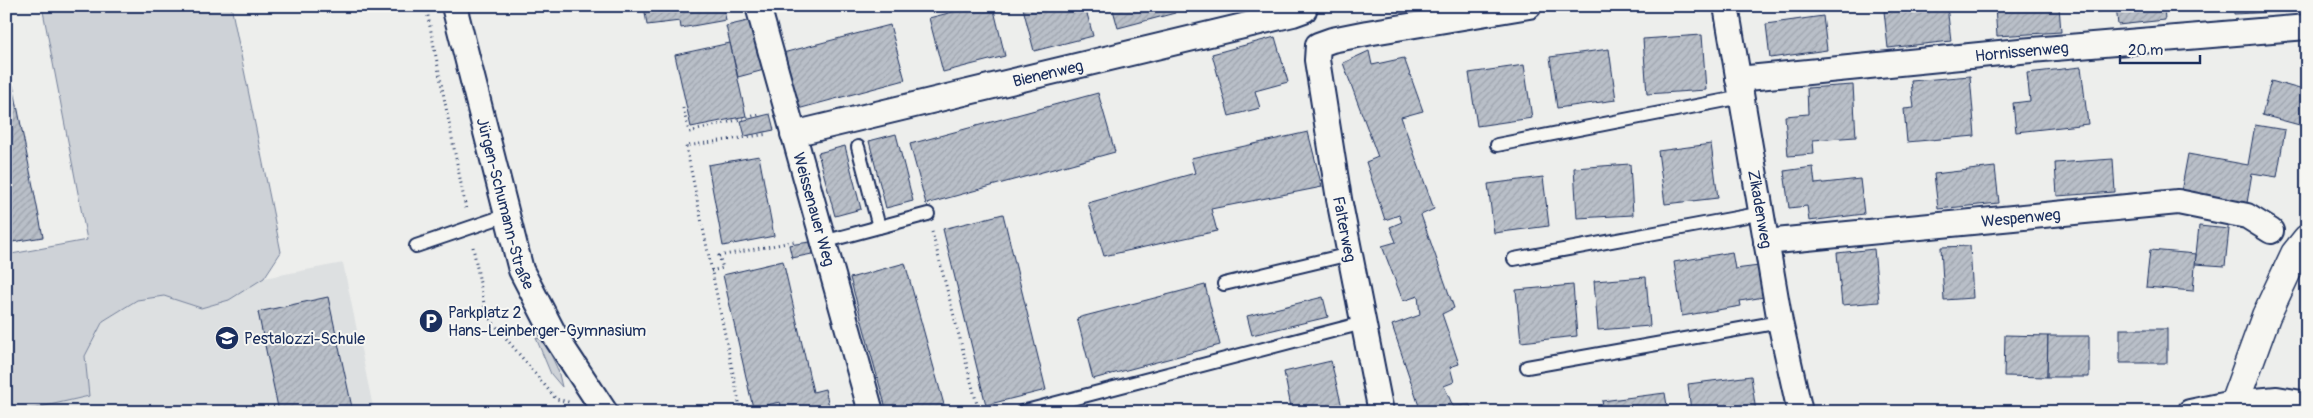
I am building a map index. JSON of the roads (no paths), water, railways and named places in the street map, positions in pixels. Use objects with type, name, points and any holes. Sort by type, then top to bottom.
[{"type":"main road","points":[[2232,408],[2266,316],[2295,254],[2307,239]]},
{"type":"street","name":"Jürgen-Schumann-Straße","points":[[454,6],[523,274],[555,336],[605,412]]},
{"type":"street","name":"Weissenauer Weg","points":[[758,6],[871,412]]},
{"type":"street","name":"Falterweg","points":[[1380,412],[1350,254],[1317,60],[1318,45],[1332,40],[1367,33],[1529,6]]},
{"type":"street","name":"Zikadenweg","points":[[1726,6],[1763,213],[1766,242],[1780,322],[1800,412]]},
{"type":"street","name":"Bienenweg","points":[[794,134],[1305,8]]},
{"type":"street","name":"Hornissenweg","points":[[1740,88],[2010,52],[2307,27]]},
{"type":"street","name":"Wespenweg","points":[[1766,242],[2178,202],[2247,216],[2271,231]]},
{"type":"street","points":[[2190,412],[2232,408],[2277,399],[2307,404]]},
{"type":"lane","points":[[1497,145],[1740,88]]},
{"type":"lane","points":[[858,147],[879,227]]},
{"type":"lane","points":[[1514,259],[1763,213]]},
{"type":"lane","points":[[823,242],[928,214]]},
{"type":"lane","points":[[416,246],[507,215]]},
{"type":"lane","points":[[1224,284],[1350,254]]},
{"type":"lane","points":[[1527,367],[1780,322]]},
{"type":"lane","points":[[1022,412],[1363,323]]},
{"type":"place","name":"Parkplatz 2 Hans-Leinberger-Gymnasium","points":[[431,321]]},
{"type":"place","name":"Pestalozzi-Schule","points":[[227,338]]}]
